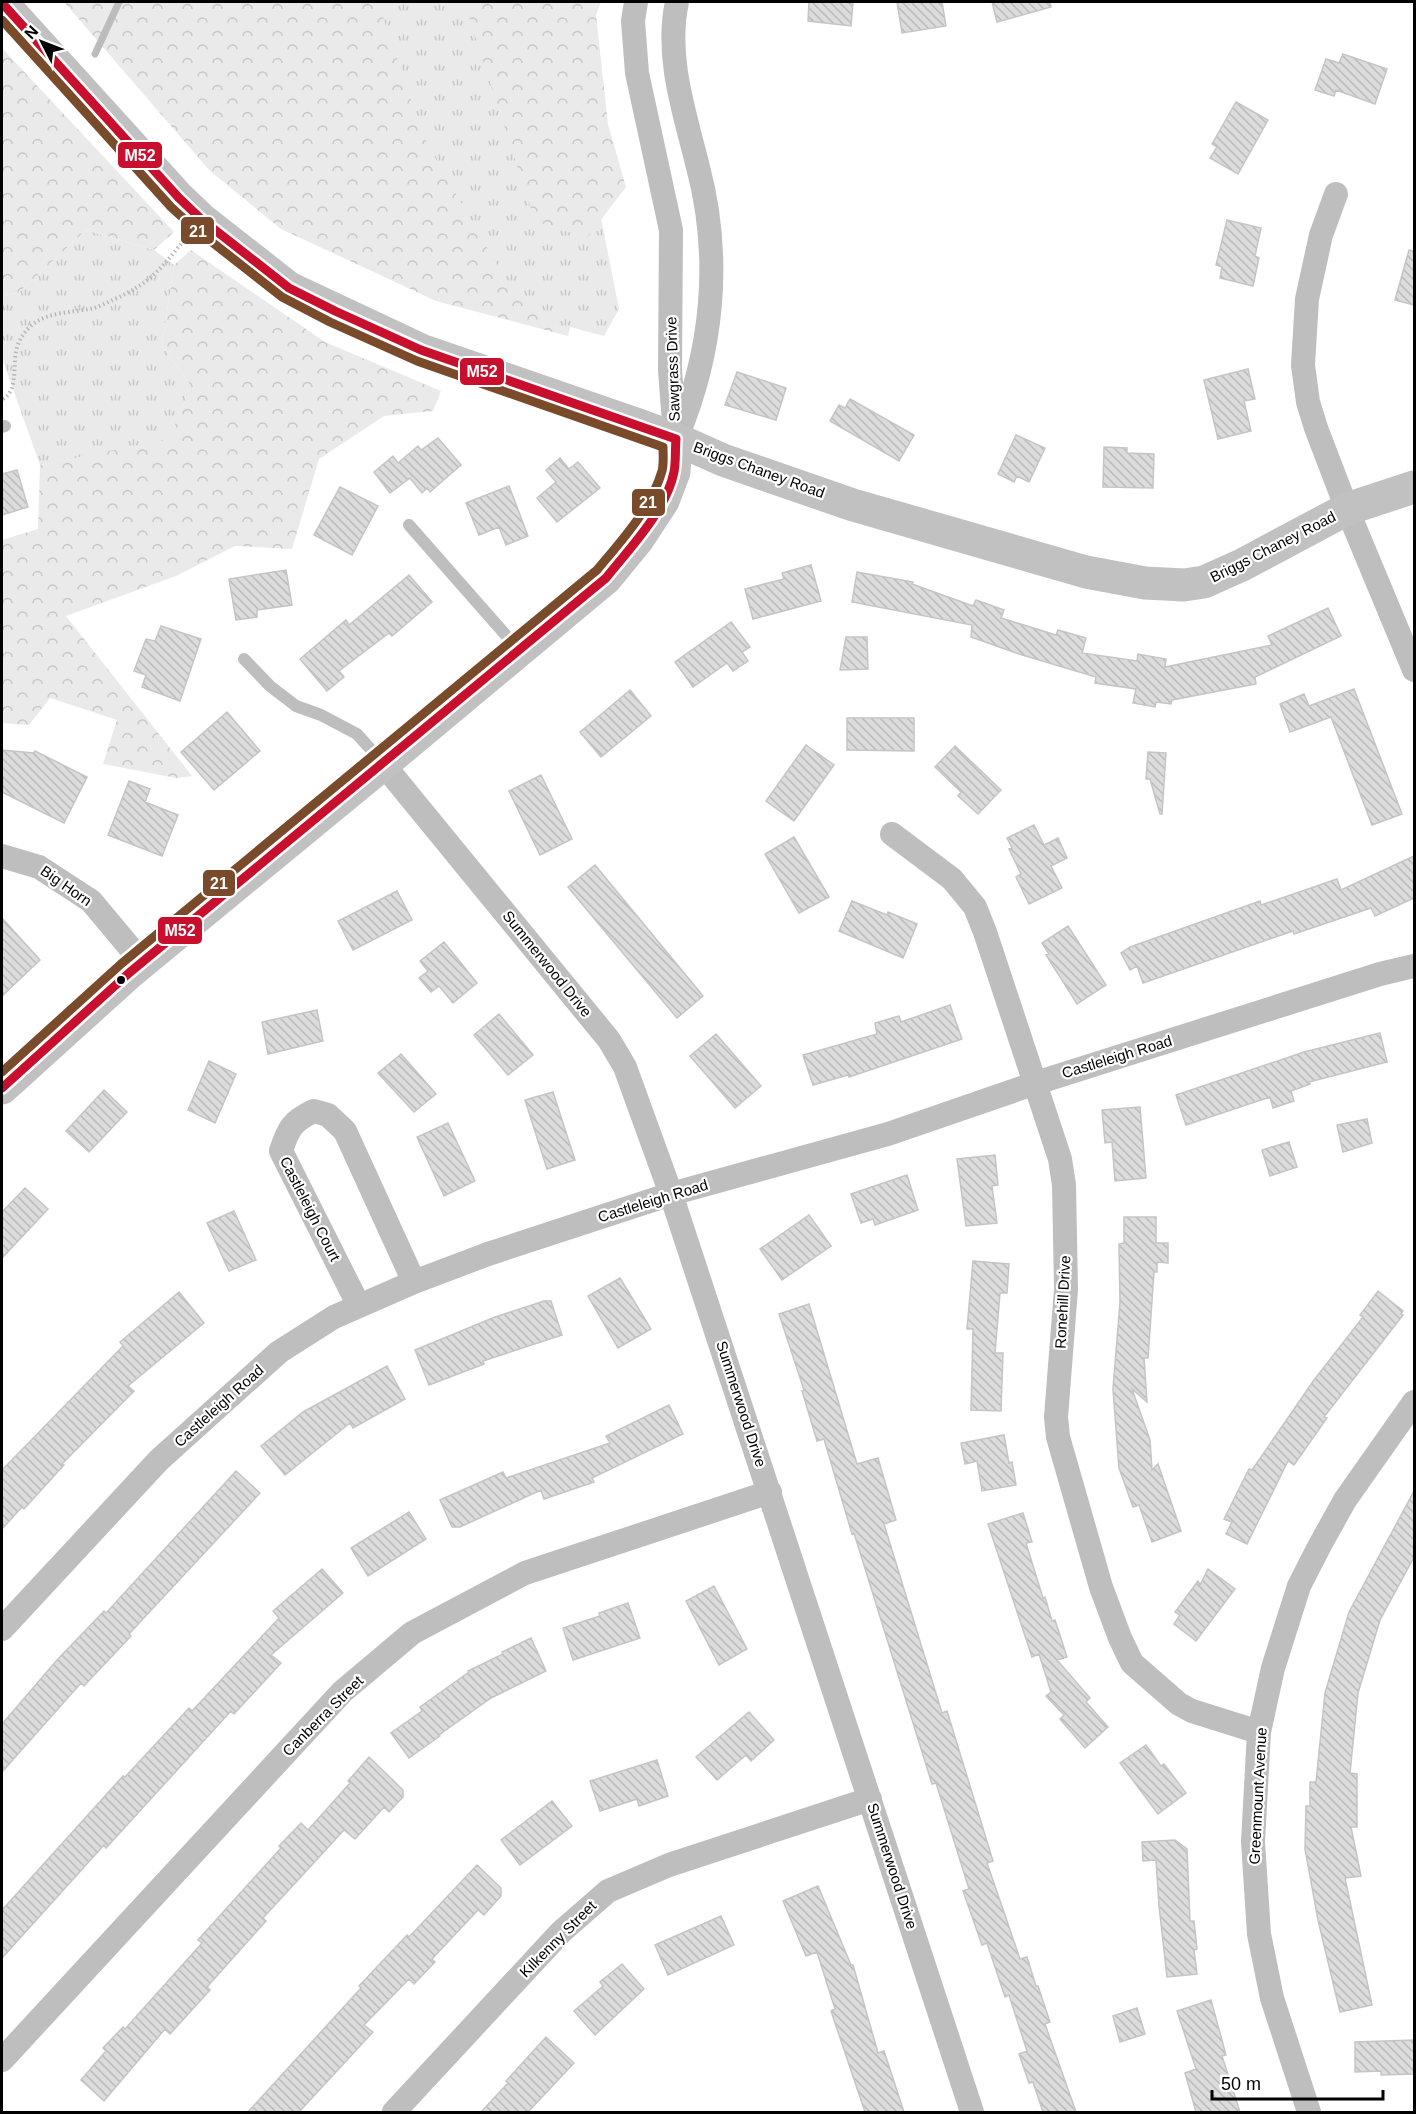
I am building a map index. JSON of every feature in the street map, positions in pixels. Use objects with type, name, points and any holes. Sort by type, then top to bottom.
[{"type":"main road","name":"Briggs Chaney Road","points":[[2,3],[178,198],[201,219],[289,288],[422,350],[676,439],[723,459],[853,505],[1086,572],[1146,584],[1184,585],[1204,582],[1242,566],[1347,509],[1414,487]]},
{"type":"main road","points":[[2,1088],[142,962],[606,578],[638,539],[663,501],[674,472],[676,439]]},
{"type":"street","name":"Sawgrass Drive","points":[[636,2],[633,21],[637,73],[671,230],[671,390],[676,439]]},
{"type":"street","name":"Sawgrass Drive","points":[[676,439],[690,406],[703,358],[710,304],[712,255],[709,216],[679,94],[674,54],[674,16],[677,2]]},
{"type":"street","points":[[1336,195],[1321,235],[1307,299],[1303,365],[1308,402],[1347,509],[1414,670]]},
{"type":"street","points":[[670,302],[710,304]]},
{"type":"street","name":"Summerwood Drive","points":[[383,764],[609,1040],[626,1067],[672,1194],[972,2112]]},
{"type":"street","name":"Ronehill Drive","points":[[892,834],[952,879],[975,907],[1060,1159],[1064,1185],[1066,1289],[1057,1408],[1058,1437],[1101,1587],[1120,1638],[1132,1662],[1179,1704],[1192,1711],[1259,1732]]},
{"type":"street","name":"Big Horn","points":[[2,856],[39,867],[91,901],[142,962]]},
{"type":"street","name":"Castleleigh Road","points":[[2,1629],[159,1460],[279,1352],[334,1317],[414,1282],[488,1254],[672,1194],[888,1134],[1036,1083],[1380,974],[1414,966]]},
{"type":"street","name":"Castleleigh Court","points":[[359,1306],[281,1151],[289,1128],[303,1116],[314,1111],[328,1115],[345,1131],[414,1282]]},
{"type":"street","name":"Greenmount Avenue","points":[[1310,2112],[1272,1998],[1259,1934],[1252,1842],[1259,1732],[1273,1668],[1299,1586],[1345,1500],[1414,1402]]},
{"type":"street","name":"Canberra Street","points":[[2,2060],[342,1692],[412,1634],[525,1573],[770,1492]]},
{"type":"street","name":"Kilkenny Street","points":[[394,2112],[561,1932],[608,1891],[669,1864],[870,1799]]},
{"type":"lane","points":[[409,525],[519,650]]},
{"type":"lane","points":[[244,659],[270,686],[296,706],[321,715],[357,734],[383,764]]},
{"type":"path","points":[[3,399],[8,396],[12,387],[17,348],[24,332],[35,322],[47,316],[95,308],[143,285],[172,257],[201,219]]},
{"type":"green space","points":[[64,2],[378,2],[425,140],[504,277],[568,336],[436,301],[281,229],[209,170]]},
{"type":"green space","points":[[281,2],[576,2],[586,142],[619,309],[604,336],[570,327],[568,336],[555,324],[492,308]]},
{"type":"green space","points":[[464,2],[601,2],[596,15],[608,124],[626,187],[587,238],[535,221]]},
{"type":"green space","points":[[2,48],[174,232],[154,250],[86,230],[18,293],[2,295]]},
{"type":"green space","points":[[86,230],[154,250],[174,265],[162,346],[191,386],[169,440],[40,465],[2,358],[2,295],[18,293]]},
{"type":"green space","points":[[191,250],[325,342],[441,391],[433,411],[384,416],[319,459],[292,549],[235,546],[176,576],[66,616],[192,776],[176,778],[103,764],[117,720],[50,698],[29,725],[2,723],[2,540],[38,529],[40,465],[169,439],[191,386],[162,346],[174,265]]},
{"type":"building","points":[[809,2],[853,2],[851,26],[808,21]]},
{"type":"building","points":[[897,2],[942,2],[946,26],[902,33]]},
{"type":"building","points":[[992,2],[1050,2],[1051,7],[997,22]]},
{"type":"building","points":[[1343,54],[1387,69],[1375,104],[1336,90],[1334,96],[1315,90],[1326,59],[1339,63]]},
{"type":"building","points":[[1236,102],[1268,120],[1238,174],[1210,158],[1217,147],[1212,144]]},
{"type":"building","points":[[1227,220],[1261,228],[1255,256],[1259,258],[1253,286],[1220,278],[1222,267],[1216,265]]},
{"type":"building","points":[[1409,250],[1414,251],[1414,305],[1395,300]]},
{"type":"building","points":[[1248,369],[1255,399],[1244,401],[1251,431],[1218,439],[1204,380]]},
{"type":"building","points":[[737,372],[786,388],[776,420],[725,405]]},
{"type":"building","points":[[850,399],[914,435],[899,461],[830,421],[839,405],[845,408]]},
{"type":"building","points":[[1016,435],[1045,448],[1029,482],[1017,476],[1014,482],[998,474]]},
{"type":"building","points":[[438,438],[461,465],[430,492],[427,488],[422,493],[410,478],[390,493],[374,472],[393,456],[398,463],[418,446],[421,450]]},
{"type":"building","points":[[1104,447],[1127,448],[1127,453],[1154,454],[1153,488],[1103,487]]},
{"type":"building","points":[[560,458],[569,469],[578,462],[600,488],[557,522],[537,498],[556,482],[546,470]]},
{"type":"building","points":[[17,470],[28,507],[2,515],[2,474]]},
{"type":"building","points":[[509,486],[528,536],[506,545],[499,527],[479,535],[466,503]]},
{"type":"building","points":[[340,487],[378,506],[352,555],[314,535]]},
{"type":"building","points":[[811,565],[821,601],[753,619],[745,589],[784,579],[782,573]]},
{"type":"building","points":[[286,570],[292,605],[257,610],[257,617],[236,620],[229,579]]},
{"type":"building","points":[[857,572],[913,582],[912,584],[973,606],[976,600],[1004,610],[1001,618],[1056,635],[1058,630],[1086,638],[1082,653],[1137,661],[1138,654],[1166,659],[1165,667],[1272,645],[1268,636],[1328,608],[1341,636],[1255,677],[1256,684],[1172,700],[1171,704],[1156,702],[1155,707],[1133,703],[1136,689],[1095,683],[1096,677],[971,637],[972,625],[852,602]]},
{"type":"building","points":[[409,575],[432,602],[392,636],[389,633],[339,671],[344,677],[327,691],[300,659],[346,620],[349,625]]},
{"type":"building","points":[[731,622],[750,647],[742,652],[748,661],[733,671],[727,663],[693,687],[675,662]]},
{"type":"building","points":[[161,626],[201,639],[180,701],[142,687],[146,675],[134,671],[146,639],[155,641]]},
{"type":"building","points":[[846,637],[867,637],[868,669],[840,670]]},
{"type":"building","points":[[1354,689],[1402,814],[1372,825],[1331,717],[1290,732],[1280,704],[1304,694],[1309,706]]},
{"type":"building","points":[[630,690],[651,716],[601,757],[580,732]]},
{"type":"building","points":[[227,712],[260,751],[214,790],[181,752]]},
{"type":"building","points":[[847,718],[914,718],[914,751],[847,750]]},
{"type":"building","points":[[806,745],[834,765],[794,821],[766,801]]},
{"type":"building","points":[[955,746],[1001,790],[978,814],[958,796],[961,792],[935,767]]},
{"type":"building","points":[[2,750],[34,753],[35,751],[87,777],[64,823],[2,792]]},
{"type":"building","points":[[1148,752],[1166,753],[1162,814],[1160,814],[1150,779],[1146,779]]},
{"type":"building","points":[[541,775],[572,839],[540,855],[509,791]]},
{"type":"building","points":[[129,781],[150,789],[145,802],[178,815],[162,856],[108,835]]},
{"type":"building","points":[[1034,825],[1044,845],[1058,838],[1067,858],[1051,866],[1062,888],[1029,904],[1016,877],[1021,874],[1009,849],[1012,848],[1007,838]]},
{"type":"building","points":[[794,837],[829,897],[799,913],[765,854]]},
{"type":"building","points":[[1414,856],[1414,898],[1375,916],[1371,908],[1294,934],[1293,931],[1143,983],[1137,966],[1130,970],[1121,953],[1130,947],[1260,901],[1261,905],[1337,879],[1341,890]]},
{"type":"building","points":[[595,865],[703,996],[677,1018],[568,887]]},
{"type":"building","points":[[397,891],[412,920],[353,950],[338,921]]},
{"type":"building","points":[[852,901],[917,924],[903,958],[839,931]]},
{"type":"building","points":[[2,918],[40,960],[2,996]]},
{"type":"building","points":[[1068,926],[1106,985],[1077,1004],[1046,955],[1049,954],[1042,943]]},
{"type":"building","points":[[444,942],[477,983],[453,1003],[439,986],[431,992],[419,978],[428,971],[420,961]]},
{"type":"building","points":[[950,1005],[962,1039],[849,1077],[848,1075],[813,1085],[803,1055],[877,1034],[875,1023],[899,1016],[901,1022]]},
{"type":"building","points":[[317,1010],[323,1041],[268,1054],[262,1022]]},
{"type":"building","points":[[499,1014],[533,1055],[508,1075],[474,1035]]},
{"type":"building","points":[[1380,1033],[1387,1062],[1309,1082],[1310,1084],[1291,1091],[1294,1101],[1273,1108],[1270,1097],[1186,1125],[1176,1095],[1304,1052]]},
{"type":"building","points":[[716,1034],[761,1086],[735,1108],[690,1056]]},
{"type":"building","points":[[401,1054],[436,1094],[414,1112],[378,1073]]},
{"type":"building","points":[[209,1061],[236,1074],[215,1123],[188,1110]]},
{"type":"building","points":[[104,1090],[127,1112],[89,1152],[66,1131]]},
{"type":"building","points":[[553,1092],[575,1160],[547,1169],[525,1100]]},
{"type":"building","points":[[1140,1107],[1146,1178],[1115,1181],[1112,1142],[1105,1143],[1102,1110]]},
{"type":"building","points":[[1367,1119],[1372,1143],[1343,1152],[1337,1125]]},
{"type":"building","points":[[448,1123],[475,1181],[444,1196],[417,1137]]},
{"type":"building","points":[[1289,1142],[1297,1167],[1270,1176],[1262,1150]]},
{"type":"building","points":[[995,1155],[998,1185],[992,1186],[997,1223],[966,1226],[957,1159]]},
{"type":"building","points":[[907,1175],[918,1210],[875,1225],[873,1219],[861,1223],[851,1194]]},
{"type":"building","points":[[25,1188],[48,1209],[2,1258],[2,1212]]},
{"type":"building","points":[[234,1211],[256,1260],[229,1271],[207,1223]]},
{"type":"building","points":[[809,1215],[831,1246],[782,1280],[760,1249]]},
{"type":"building","points":[[1124,1217],[1156,1217],[1156,1243],[1168,1243],[1168,1263],[1157,1262],[1157,1272],[1154,1272],[1148,1358],[1144,1358],[1147,1402],[1132,1389],[1150,1440],[1152,1470],[1158,1464],[1181,1531],[1152,1542],[1139,1505],[1133,1507],[1119,1468],[1113,1389],[1120,1302],[1119,1244],[1124,1243]]},
{"type":"building","points":[[973,1261],[1009,1264],[1007,1293],[1000,1293],[995,1353],[1003,1353],[1001,1411],[971,1410],[973,1329],[967,1329]]},
{"type":"building","points":[[620,1278],[651,1329],[618,1348],[588,1296]]},
{"type":"building","points":[[1378,1291],[1403,1311],[1401,1314],[1403,1315],[1324,1417],[1327,1418],[1294,1465],[1288,1461],[1247,1544],[1226,1534],[1232,1522],[1224,1519],[1249,1469],[1252,1470],[1314,1380],[1363,1317],[1360,1315]]},
{"type":"building","points":[[179,1292],[204,1323],[128,1386],[134,1391],[62,1464],[64,1465],[24,1509],[22,1507],[2,1529],[2,1470],[123,1346],[120,1342]]},
{"type":"building","points":[[544,1301],[551,1301],[562,1335],[483,1361],[484,1364],[429,1385],[415,1350],[495,1317]]},
{"type":"building","points":[[809,1304],[857,1464],[878,1458],[896,1520],[884,1524],[942,1713],[947,1711],[993,1861],[987,1863],[1020,1959],[1027,1957],[1036,1986],[1038,1986],[1050,2022],[1045,2024],[1076,2112],[1043,2112],[1033,2082],[1029,2083],[1019,2054],[1027,2051],[1009,1995],[1005,1997],[987,1943],[982,1945],[963,1891],[969,1889],[936,1783],[932,1784],[824,1439],[817,1441],[802,1391],[804,1390],[779,1314]]},
{"type":"building","points":[[387,1366],[405,1399],[353,1428],[350,1423],[285,1475],[261,1446],[303,1412]]},
{"type":"building","points":[[669,1405],[683,1434],[592,1478],[594,1482],[544,1499],[541,1490],[460,1527],[452,1527],[440,1500],[503,1472],[506,1478],[610,1443],[606,1436]]},
{"type":"building","points":[[1004,1435],[1016,1485],[982,1491],[977,1461],[965,1464],[961,1443]]},
{"type":"building","points":[[236,1471],[260,1493],[84,1686],[81,1683],[2,1772],[2,1724],[57,1660],[104,1611],[106,1613]]},
{"type":"building","points":[[1414,1491],[1414,1557],[1380,1620],[1358,1693],[1350,1773],[1357,1774],[1357,1827],[1351,1827],[1361,1876],[1345,1878],[1372,2005],[1340,2012],[1318,1920],[1305,1849],[1306,1806],[1310,1806],[1310,1782],[1316,1782],[1325,1693],[1349,1612]]},
{"type":"building","points":[[409,1512],[426,1539],[368,1576],[351,1548]]},
{"type":"building","points":[[1023,1513],[1032,1542],[1026,1543],[1043,1598],[1045,1597],[1052,1621],[1055,1620],[1067,1657],[1057,1660],[1090,1698],[1086,1702],[1108,1727],[1085,1748],[1060,1719],[1064,1715],[1046,1696],[1051,1692],[1039,1654],[1032,1657],[988,1524]]},
{"type":"building","points":[[322,1569],[343,1593],[271,1655],[281,1663],[234,1714],[231,1711],[106,1848],[104,1845],[2,1958],[2,1910],[123,1776],[125,1777],[189,1708],[192,1711],[279,1618],[273,1611]]},
{"type":"building","points":[[1208,1569],[1235,1589],[1196,1641],[1174,1624],[1180,1615],[1175,1612],[1198,1581],[1200,1585]]},
{"type":"building","points":[[714,1586],[747,1649],[719,1665],[686,1601]]},
{"type":"building","points":[[628,1603],[640,1638],[573,1660],[563,1628],[600,1616],[599,1613]]},
{"type":"building","points":[[531,1638],[546,1671],[491,1698],[409,1758],[391,1733],[422,1711],[420,1707],[468,1671]]},
{"type":"building","points":[[749,1712],[774,1740],[751,1761],[746,1755],[717,1780],[696,1757]]},
{"type":"building","points":[[1146,1745],[1161,1766],[1164,1764],[1186,1793],[1158,1814],[1120,1763]]},
{"type":"building","points":[[369,1757],[403,1790],[403,1797],[389,1812],[384,1807],[355,1839],[344,1830],[263,1918],[266,1921],[207,1987],[210,1990],[170,2034],[165,2029],[104,2101],[81,2080],[106,2051],[103,2048],[123,2027],[125,2029],[202,1943],[198,1940],[281,1848],[279,1846],[301,1823],[308,1830],[350,1783],[348,1781]]},
{"type":"building","points":[[657,1760],[668,1796],[639,1806],[637,1799],[600,1811],[590,1781]]},
{"type":"building","points":[[552,1801],[572,1826],[520,1865],[501,1840]]},
{"type":"building","points":[[1175,1840],[1187,1849],[1190,1921],[1194,1921],[1197,1974],[1167,1977],[1156,1860],[1143,1861],[1142,1842]]},
{"type":"building","points":[[477,1865],[501,1888],[501,1896],[484,1915],[478,1910],[432,1959],[435,1962],[414,1984],[409,1979],[364,2025],[373,2032],[299,2112],[248,2112],[361,1988],[359,1986]]},
{"type":"building","points":[[818,1886],[851,1965],[853,1965],[878,2053],[884,2051],[904,2112],[865,2112],[831,2011],[835,2009],[817,1952],[806,1956],[783,1901]]},
{"type":"building","points":[[721,1916],[734,1945],[668,1975],[655,1945]]},
{"type":"building","points":[[622,1964],[644,1989],[595,2035],[574,2011],[603,1986],[600,1982]]},
{"type":"building","points":[[1211,2000],[1226,2055],[1222,2056],[1240,2112],[1196,2112],[1185,2073],[1196,2069],[1177,2011]]},
{"type":"building","points":[[1137,2008],[1145,2034],[1120,2042],[1113,2016]]},
{"type":"building","points":[[546,2037],[574,2063],[528,2112],[481,2112],[508,2083],[506,2081]]},
{"type":"building","points":[[1414,2040],[1414,2074],[1381,2075],[1381,2071],[1355,2072],[1355,2042]]},
{"type":"waterway","points":[[95,54],[119,2]]},
{"type":"transit line","name":"M52","points":[[2,3],[179,198],[201,219],[289,288],[421,350],[676,439]]},
{"type":"transit line","name":"21","points":[[2,20],[171,207],[194,228],[282,297],[330,322],[417,361],[663,447],[662,471],[651,498],[626,536],[597,570],[121,964],[2,1072]]},
{"type":"transit line","name":"M52","points":[[2,1088],[129,973],[606,578],[636,542],[663,501],[674,472],[676,439]]}]
